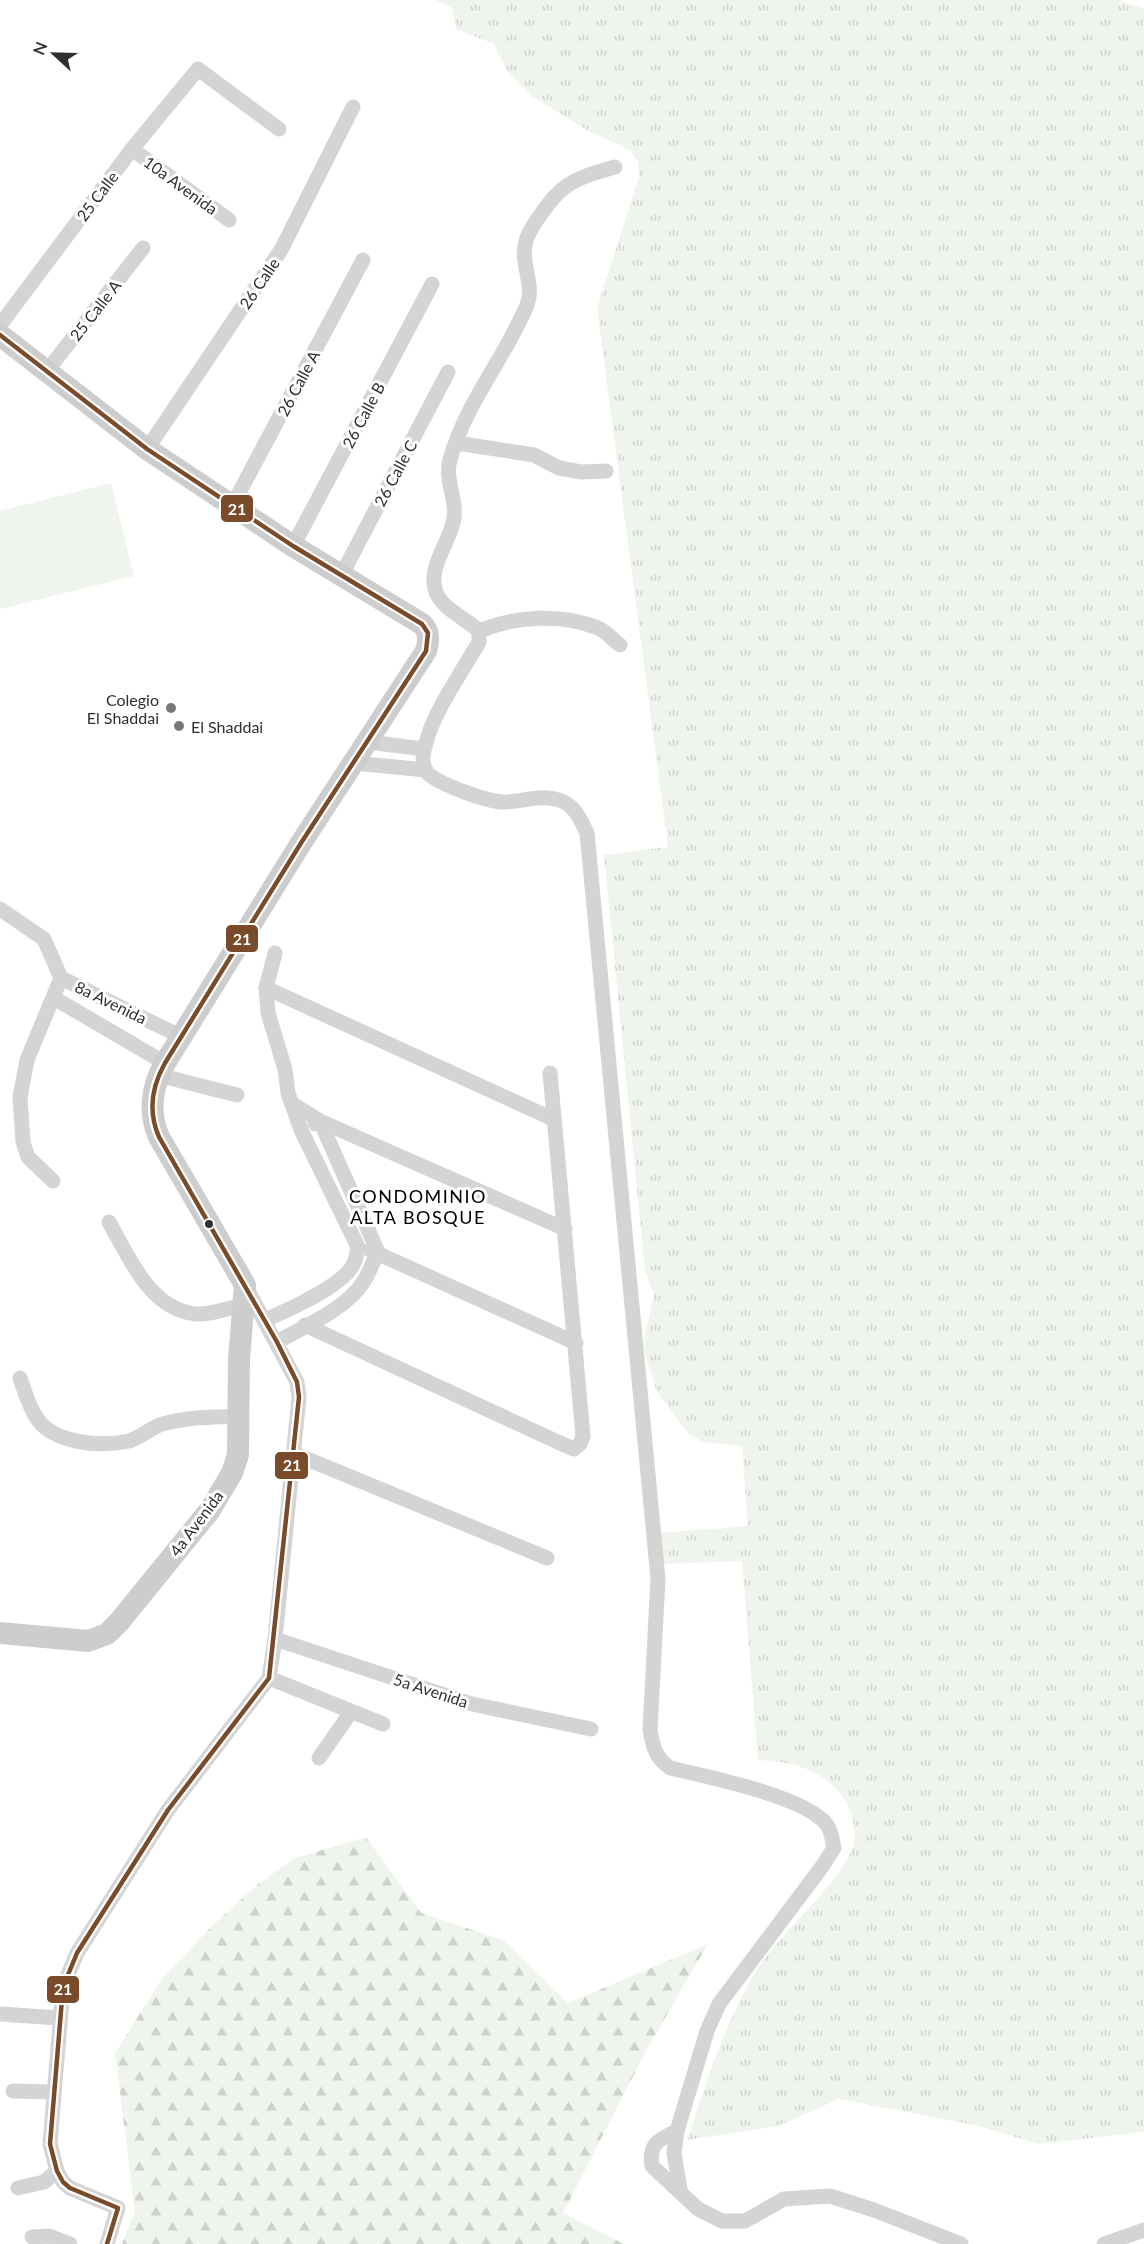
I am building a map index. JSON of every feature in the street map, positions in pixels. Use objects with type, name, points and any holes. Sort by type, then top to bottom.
[{"type":"street","name":"25 Calle","points":[[0,325],[132,149],[198,69],[279,129]]},
{"type":"street","name":"26 Calle","points":[[147,449],[281,250],[353,107]]},
{"type":"street","name":"10a Avenida","points":[[132,149],[229,220]]},
{"type":"street","points":[[479,631],[444,606],[435,591],[434,576],[455,518],[448,477],[450,461],[466,419],[528,303],[524,243],[533,226],[563,187],[577,178],[615,167]]},
{"type":"street","name":"25 Calle A","points":[[47,372],[143,248]]},
{"type":"street","name":"26 Calle A","points":[[232,506],[363,260]]},
{"type":"street","name":"26 Calle B","points":[[293,546],[432,284]]},
{"type":"street","points":[[0,334],[147,449],[293,546],[422,624],[428,636],[426,651],[302,843],[162,1069],[154,1091],[153,1123],[243,1295],[265,1320],[297,1382],[299,1397],[295,1454],[269,1678],[168,1810],[77,1953],[63,1987],[50,2144],[60,2176],[70,2188],[118,2208],[107,2244]]},
{"type":"street","name":"26 Calle C","points":[[342,574],[448,372]]},
{"type":"street","points":[[457,443],[534,455],[559,468],[606,471]]},
{"type":"street","points":[[479,631],[523,618],[561,620],[599,628],[620,645]]},
{"type":"street","points":[[479,631],[479,642],[431,728],[424,749],[426,770],[433,779],[502,802],[539,797],[559,800],[576,810],[587,833],[658,1579],[650,1730],[653,1749],[659,1760],[670,1768],[753,1788],[812,1813],[826,1824],[832,1834],[834,1848],[719,2004],[707,2031],[677,2131],[674,2153],[680,2189]]},
{"type":"street","points":[[368,742],[424,749]]},
{"type":"street","points":[[354,763],[426,770]]},
{"type":"street","name":"8a Avenida","points":[[0,909],[44,939],[58,965],[61,978],[182,1037]]},
{"type":"street","points":[[265,1320],[302,1302],[346,1274],[354,1264],[358,1247],[301,1130],[293,1104],[268,1013],[266,988],[275,953]]},
{"type":"street","points":[[53,1181],[28,1157],[22,1142],[20,1097],[27,1060],[61,978]]},
{"type":"street","points":[[266,988],[553,1119]]},
{"type":"street","name":"8a Avenida","points":[[54,998],[162,1069],[237,1095]]},
{"type":"street","points":[[305,1325],[574,1449],[580,1444],[583,1436],[576,1343],[549,1073]]},
{"type":"street","points":[[293,1104],[320,1122],[565,1229]]},
{"type":"street","points":[[301,1130],[320,1122]]},
{"type":"street","points":[[276,1342],[325,1314],[354,1292],[363,1283],[378,1252],[320,1122]]},
{"type":"street","points":[[109,1222],[154,1295],[175,1308],[196,1314],[243,1295]]},
{"type":"street","points":[[358,1247],[378,1252],[576,1343]]},
{"type":"street","name":"4a Avenida","points":[[0,1633],[88,1641],[106,1634],[119,1622],[210,1510],[225,1486],[238,1455],[243,1295]]},
{"type":"street","points":[[20,1378],[40,1423],[59,1436],[86,1442],[107,1444],[131,1440],[149,1428],[165,1423],[240,1416]]},
{"type":"street","points":[[295,1454],[547,1558]]},
{"type":"street","name":"5a Avenida","points":[[275,1639],[472,1704],[591,1729]]},
{"type":"street","points":[[269,1678],[383,1724]]},
{"type":"street","points":[[319,1758],[351,1712]]},
{"type":"street","points":[[1,2014],[59,2018]]},
{"type":"street","points":[[13,2091],[54,2092]]},
{"type":"street","points":[[677,2131],[657,2140],[652,2146],[650,2157],[652,2166],[680,2189],[698,2209],[722,2221],[745,2221],[784,2199],[830,2196],[874,2210],[961,2244]]},
{"type":"street","points":[[18,2188],[60,2176]]},
{"type":"street","points":[[1104,2244],[1144,2230]]},
{"type":"street","points":[[32,2237],[49,2236],[70,2244]]},
{"type":"green space","points":[[436,0],[1119,0],[1144,9],[1144,2132],[1038,2144],[979,2126],[839,2099],[778,2126],[687,2140],[718,2052],[746,1988],[768,1955],[839,1872],[854,1843],[854,1830],[849,1809],[843,1797],[822,1777],[792,1764],[758,1760],[742,1561],[662,1564],[660,1533],[748,1526],[742,1446],[703,1442],[688,1433],[657,1392],[645,1353],[644,1339],[654,1295],[645,1270],[604,855],[668,847],[597,308],[639,177],[638,162],[630,150],[589,131],[531,96],[506,70],[494,44],[456,29],[452,8]]},
{"type":"green space","points":[[111,483],[134,576],[0,609],[0,511]]},
{"type":"green space","points":[[366,1837],[421,1913],[503,1940],[568,2003],[708,1944],[647,2049],[563,2213],[624,2244],[122,2244],[135,2211],[115,2053],[162,1979],[211,1927],[258,1884],[295,1858]]},
{"type":"transit line","name":"21","points":[[0,335],[147,449],[293,546],[422,624],[428,633],[426,651],[301,843],[165,1063],[154,1090],[153,1118],[159,1137],[277,1342],[297,1382],[299,1397],[269,1678],[168,1810],[77,1953],[63,1987],[50,2144],[57,2171],[63,2182],[70,2188],[118,2208],[107,2244]]},
{"type":"place","name":"Colegio El Shaddai","points":[[171,708]]},
{"type":"place","name":"El Shaddai","points":[[179,726]]},
{"type":"district","name":"CONDOMINIO ALTA BOSQUE","points":[[418,1206]]}]
